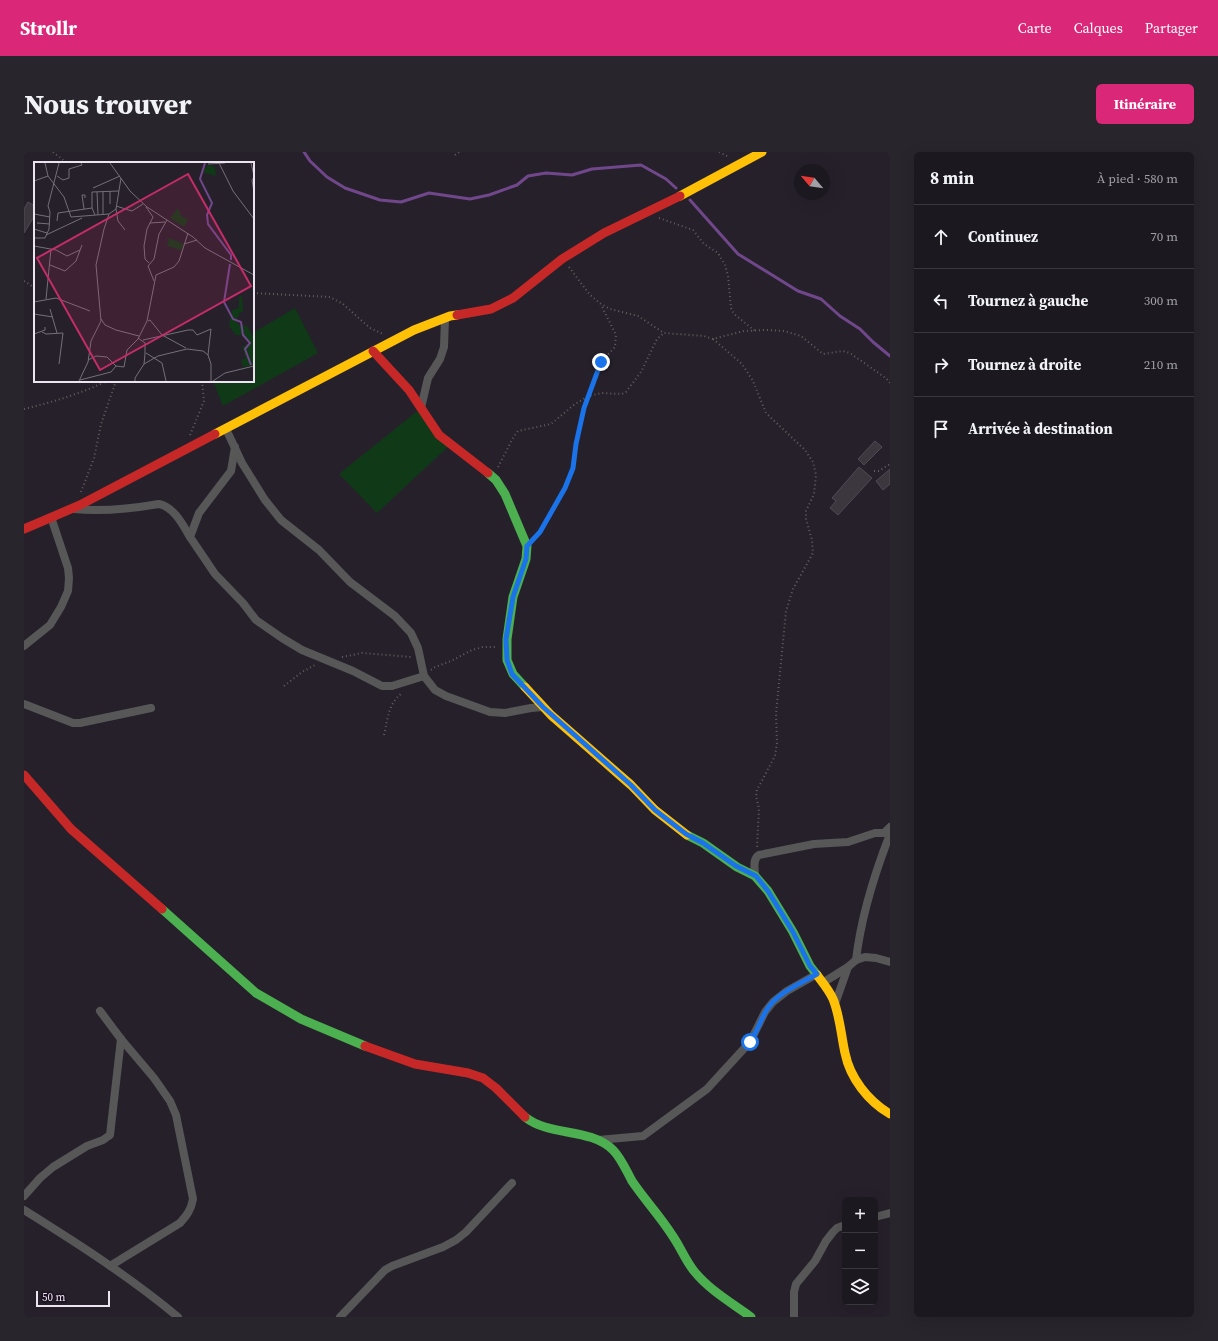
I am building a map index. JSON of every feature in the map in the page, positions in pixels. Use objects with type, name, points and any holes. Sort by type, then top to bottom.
[{"type":"street","points":[[24,529],[72,509],[414,330],[445,318],[492,309],[513,298],[562,259],[604,233],[686,193],[762,152]]},
{"type":"street","points":[[421,408],[428,378],[440,359],[444,347],[445,318]]},
{"type":"street","points":[[373,351],[409,390],[439,435],[493,476],[505,494],[527,546],[526,559],[513,597],[506,639],[507,660],[512,674],[543,707],[621,776],[655,810],[686,834],[703,843],[736,866],[756,876],[768,891],[793,932],[810,966],[824,982],[835,1005],[840,1021],[845,1054],[850,1070],[864,1091],[890,1114]]},
{"type":"street","points":[[226,429],[242,463],[265,500],[281,520],[319,550],[350,582],[395,616],[411,633],[418,648],[424,676],[435,690],[446,696],[490,712],[505,713],[543,707]]},
{"type":"street","points":[[190,537],[199,513],[231,471],[235,447]]},
{"type":"street","points":[[72,509],[115,511],[159,504],[165,505],[170,508],[178,518],[215,574],[243,603],[256,620],[282,638],[302,650],[353,671],[382,686],[392,686],[424,676]]},
{"type":"street","points":[[24,646],[50,625],[61,608],[68,591],[68,568],[51,517]]},
{"type":"street","points":[[24,704],[73,723],[151,708]]},
{"type":"street","points":[[24,775],[71,829],[256,993],[274,1005],[348,1040],[421,1066],[474,1075],[485,1079],[493,1084],[522,1115],[534,1123],[548,1129],[598,1140],[643,1136],[707,1089],[750,1042],[765,1012],[773,1002],[787,991],[817,974]]},
{"type":"street","points":[[756,876],[755,860],[756,856],[758,855],[814,844],[848,842],[875,833],[884,833],[890,827]]},
{"type":"street","points":[[856,960],[861,928],[871,887],[890,834]]},
{"type":"street","points":[[824,982],[848,967],[856,960],[865,957],[890,962]]},
{"type":"street","points":[[835,1005],[848,967]]},
{"type":"street","points":[[100,1011],[121,1039],[154,1078],[170,1101],[176,1115],[193,1199],[192,1206],[188,1214],[180,1223],[110,1266]]},
{"type":"street","points":[[24,1196],[40,1178],[53,1167],[87,1146],[103,1140],[110,1135],[121,1039]]},
{"type":"street","points":[[598,1140],[608,1146],[616,1154],[635,1185],[673,1236],[694,1271],[707,1284],[751,1317]]},
{"type":"street","points":[[340,1317],[385,1270],[443,1247],[456,1240],[466,1232],[512,1182]]},
{"type":"street","points":[[24,1210],[79,1245],[152,1295],[178,1317]]},
{"type":"street","points":[[878,1216],[890,1214]]},
{"type":"street","points":[[794,1317],[794,1292],[796,1284],[814,1261],[833,1232],[842,1226]]},
{"type":"path","points":[[53,152],[66,162]]},
{"type":"path","points":[[455,155],[459,152]]},
{"type":"path","points":[[643,214],[693,230],[704,244],[718,253],[725,265],[728,276],[731,308],[734,314],[755,331]]},
{"type":"path","points":[[562,259],[590,295],[610,309],[638,316],[664,333],[704,336],[713,339],[742,364],[753,381],[766,413],[805,450],[813,462],[816,475],[814,494],[806,511],[806,519],[812,540],[813,553],[793,589],[786,611],[776,714],[777,743],[775,756],[757,790],[756,797],[759,808],[756,856]]},
{"type":"path","points":[[24,281],[34,287]]},
{"type":"path","points":[[254,293],[330,297],[342,304],[370,328],[388,336],[398,338]]},
{"type":"path","points":[[527,546],[540,532],[565,488],[573,468],[576,444],[588,396],[601,362],[615,347],[616,335],[601,304]]},
{"type":"path","points":[[713,339],[744,331],[784,331],[800,336],[823,354],[843,351],[850,353],[887,379],[890,383]]},
{"type":"path","points":[[493,476],[513,438],[518,432],[551,424],[575,404],[588,396],[601,393],[622,394],[626,392],[641,372],[657,339],[664,333]]},
{"type":"path","points":[[24,409],[62,399],[88,390],[105,382]]},
{"type":"path","points":[[72,509],[82,492],[94,458],[101,424],[116,382]]},
{"type":"path","points":[[189,437],[204,401],[202,382]]},
{"type":"path","points":[[874,471],[880,471],[890,464]]},
{"type":"green space","points":[[295,308],[318,353],[223,406],[213,382],[254,382],[254,332]]},
{"type":"green space","points":[[421,408],[451,444],[377,513],[339,474]]},
{"type":"building","points":[[28,202],[34,205],[34,217],[24,233],[24,209]]},
{"type":"building","points":[[875,441],[882,447],[864,465],[858,459]]},
{"type":"building","points":[[859,467],[872,478],[838,515],[830,508],[836,501],[832,498]]},
{"type":"building","points":[[890,469],[890,484],[883,490],[876,481]]},
{"type":"waterway","points":[[304,152],[310,161],[327,177],[345,188],[380,200],[401,202],[429,193],[470,199],[489,195],[517,185],[528,176],[546,173],[572,175],[592,169],[641,165],[666,179],[676,188]]},
{"type":"waterway","points":[[690,200],[738,254],[798,291],[821,299],[840,316],[860,329],[890,356]]},
{"type":"traffic: fast","points":[[488,473],[496,480],[505,494],[527,546],[526,559],[513,597],[507,639],[507,660],[513,674],[525,687]]},
{"type":"traffic: fast","points":[[687,835],[703,843],[737,867],[755,876],[768,891],[793,932],[810,966],[817,975]]},
{"type":"traffic: fast","points":[[162,909],[256,993],[301,1019],[365,1046]]},
{"type":"traffic: fast","points":[[525,1117],[546,1127],[593,1138],[613,1150],[621,1160],[632,1181],[675,1239],[694,1271],[714,1290],[751,1317]]},
{"type":"traffic: slow","points":[[680,196],[762,152]]},
{"type":"traffic: slow","points":[[215,434],[414,330],[450,316],[457,315]]},
{"type":"traffic: slow","points":[[525,687],[551,715],[631,785],[655,810],[687,835]]},
{"type":"traffic: slow","points":[[817,975],[833,999],[839,1019],[847,1062],[851,1071],[867,1096],[890,1114]]},
{"type":"traffic: jam","points":[[457,315],[491,309],[513,298],[562,259],[604,233],[680,196]]},
{"type":"traffic: jam","points":[[373,351],[409,390],[439,435],[488,473]]},
{"type":"traffic: jam","points":[[24,529],[80,505],[215,434]]},
{"type":"traffic: jam","points":[[24,775],[71,829],[162,909]]},
{"type":"traffic: jam","points":[[365,1046],[415,1064],[468,1073],[483,1078],[496,1088],[525,1117]]},
{"type":"route","points":[[601,362],[584,408],[576,444],[573,468],[565,488],[540,532],[527,546],[526,559],[513,597],[506,639],[507,660],[512,674],[532,697],[631,785],[655,810],[686,834],[703,843],[736,866],[756,876],[768,891],[793,932],[810,966],[817,974],[787,991],[769,1006],[754,1037],[750,1042]]}]
